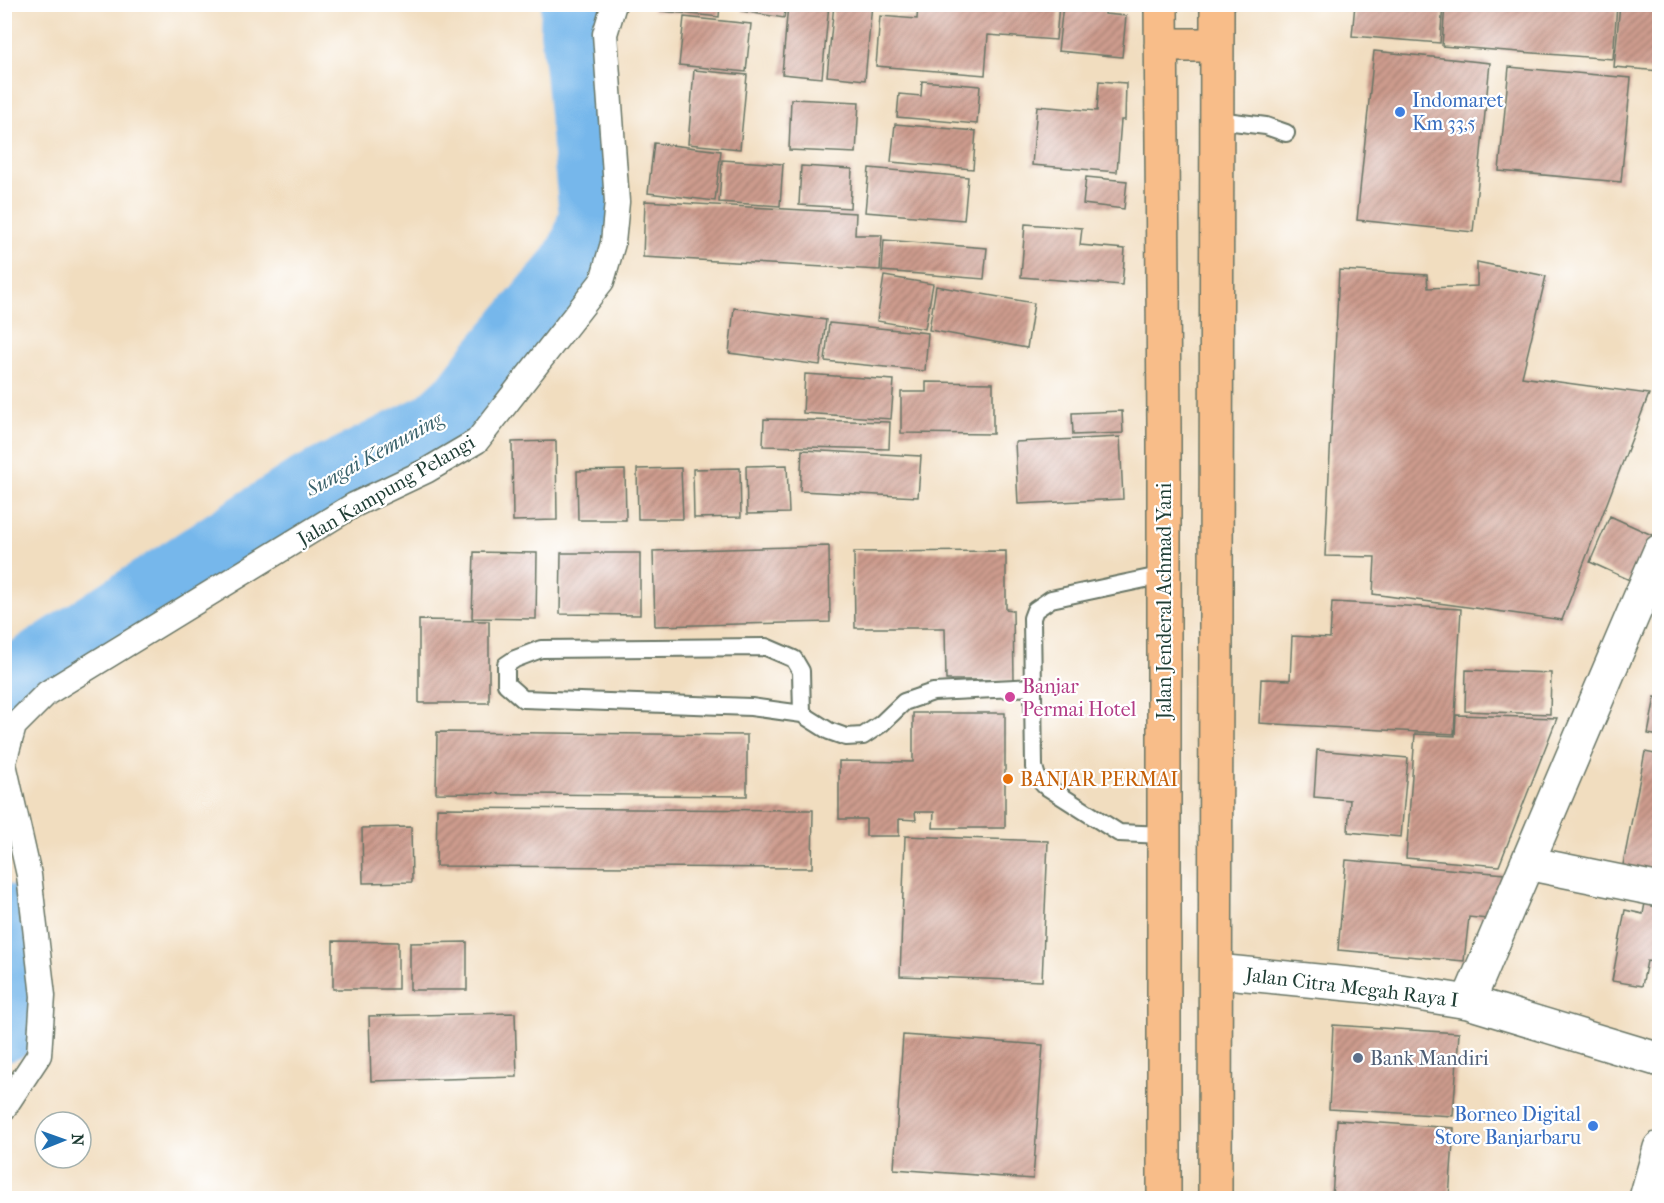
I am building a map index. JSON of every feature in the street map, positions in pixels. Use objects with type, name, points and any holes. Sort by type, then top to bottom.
[{"type":"highway","name":"Jalan Jenderal Achmad Yani","points":[[1161,4],[1164,428],[1164,1198]]},
{"type":"highway","points":[[1215,1198],[1217,4]]},
{"type":"highway","points":[[1161,45],[1217,45]]},
{"type":"highway","points":[[1164,428],[1216,429]]},
{"type":"street","name":"Jalan Kampung Pelangi","points":[[4,1108],[39,1055],[43,996],[29,875],[4,763],[14,726],[47,693],[354,505],[426,471],[477,441],[602,281],[613,243],[617,202],[605,34],[614,4]]},
{"type":"street","points":[[1468,1002],[1659,551]]},
{"type":"street","points":[[1527,863],[1659,890]]},
{"type":"street","name":"Jalan Citra Megah Raya I","points":[[1216,971],[1369,986],[1468,1002],[1659,1060]]},
{"type":"street","points":[[1646,1198],[1659,1148]]},
{"type":"lane","points":[[1217,120],[1266,126],[1286,133]]},
{"type":"lane","points":[[1163,835],[1119,833],[1044,785],[1037,777],[1034,767],[1032,618],[1035,610],[1041,604],[1051,599],[1164,575]]},
{"type":"lane","points":[[802,714],[801,671],[794,659],[766,647],[541,649],[506,664],[506,684],[522,699],[751,707],[802,714],[830,731],[846,737],[863,736],[881,724],[903,702],[933,692],[1034,687]]},
{"type":"building","points":[[653,4],[720,4],[719,17],[652,10]]},
{"type":"building","points":[[742,4],[786,4],[784,18],[741,11]]},
{"type":"building","points":[[788,4],[829,4],[822,78],[782,74]]},
{"type":"building","points":[[834,4],[872,4],[865,80],[827,76]]},
{"type":"building","points":[[918,4],[1059,4],[1056,40],[988,35],[985,75],[876,66],[880,16],[917,19]]},
{"type":"building","points":[[1063,4],[1105,4],[1105,14],[1126,16],[1122,57],[1058,51]]},
{"type":"building","points":[[1355,4],[1443,4],[1440,43],[1352,36]]},
{"type":"building","points":[[1620,4],[1660,4],[1660,71],[1614,67]]},
{"type":"building","points":[[1445,5],[1617,5],[1613,59],[1442,46]]},
{"type":"building","points":[[684,17],[751,24],[746,72],[679,65]]},
{"type":"building","points":[[1374,51],[1490,63],[1473,232],[1357,220]]},
{"type":"building","points":[[1509,67],[1631,78],[1621,182],[1499,171]]},
{"type":"building","points":[[694,70],[747,75],[740,149],[688,144]]},
{"type":"building","points":[[922,81],[980,86],[977,124],[897,117],[899,94],[921,96]]},
{"type":"building","points":[[1099,81],[1126,83],[1125,120],[1121,120],[1117,172],[1032,165],[1037,106],[1097,111]]},
{"type":"building","points":[[791,99],[859,102],[856,153],[789,150]]},
{"type":"building","points":[[895,124],[976,131],[973,169],[891,162]]},
{"type":"building","points":[[654,143],[721,151],[715,201],[648,193]]},
{"type":"building","points":[[722,160],[783,164],[780,206],[719,202]]},
{"type":"building","points":[[801,166],[852,169],[850,208],[799,205]]},
{"type":"building","points":[[869,168],[968,177],[964,220],[865,212]]},
{"type":"building","points":[[1086,177],[1127,181],[1124,209],[1083,204]]},
{"type":"building","points":[[645,201],[856,213],[855,235],[882,235],[880,270],[643,257]]},
{"type":"building","points":[[1025,224],[1082,228],[1080,245],[1125,249],[1122,285],[1021,277]]},
{"type":"building","points":[[884,240],[987,248],[984,279],[882,271]]},
{"type":"building","points":[[1477,262],[1546,276],[1522,377],[1649,394],[1562,620],[1373,594],[1375,557],[1325,556],[1339,270],[1427,275],[1428,288],[1477,286]]},
{"type":"building","points":[[884,276],[933,284],[925,329],[877,321]]},
{"type":"building","points":[[936,286],[1034,303],[1027,348],[929,330]]},
{"type":"building","points":[[734,308],[826,320],[820,365],[729,353]]},
{"type":"building","points":[[829,323],[928,333],[925,371],[825,361]]},
{"type":"building","points":[[805,374],[894,380],[891,419],[803,413]]},
{"type":"building","points":[[926,382],[993,383],[993,434],[901,433],[901,392],[926,392]]},
{"type":"building","points":[[1122,411],[1123,433],[1073,435],[1072,413]]},
{"type":"building","points":[[764,419],[890,422],[889,449],[763,446]]},
{"type":"building","points":[[1120,437],[1123,499],[1018,504],[1015,442]]},
{"type":"building","points":[[556,441],[557,520],[513,521],[512,442]]},
{"type":"building","points":[[802,450],[921,456],[918,497],[800,491]]},
{"type":"building","points":[[787,465],[789,513],[747,514],[746,466]]},
{"type":"building","points":[[681,468],[683,519],[638,519],[637,469]]},
{"type":"building","points":[[740,468],[741,517],[694,518],[693,469]]},
{"type":"building","points":[[625,470],[626,520],[578,520],[577,471]]},
{"type":"building","points":[[1610,516],[1654,536],[1634,582],[1590,562]]},
{"type":"building","points":[[829,546],[830,622],[655,626],[653,551]]},
{"type":"building","points":[[1006,551],[1006,609],[1013,610],[1014,680],[946,680],[945,628],[855,628],[854,552]]},
{"type":"building","points":[[474,552],[537,553],[536,619],[472,618]]},
{"type":"building","points":[[561,553],[640,553],[640,615],[560,614]]},
{"type":"building","points":[[1332,602],[1461,609],[1454,734],[1259,723],[1261,679],[1290,680],[1292,636],[1330,638]]},
{"type":"building","points":[[419,620],[489,621],[489,703],[419,703]]},
{"type":"building","points":[[1466,670],[1551,673],[1550,714],[1465,711]]},
{"type":"building","points":[[1655,697],[1660,698],[1660,736],[1648,734]]},
{"type":"building","points":[[913,713],[1005,713],[1005,828],[933,828],[934,812],[915,812],[916,820],[899,819],[899,836],[866,836],[866,819],[839,819],[839,761],[913,762]]},
{"type":"building","points":[[1456,715],[1557,718],[1499,866],[1406,858],[1415,734],[1455,736]]},
{"type":"building","points":[[437,732],[747,735],[747,796],[436,793]]},
{"type":"building","points":[[1317,750],[1408,758],[1401,837],[1348,832],[1350,800],[1314,797]]},
{"type":"building","points":[[1645,752],[1660,755],[1660,878],[1622,870]]},
{"type":"building","points":[[437,808],[813,810],[812,868],[436,866]]},
{"type":"building","points":[[411,827],[412,882],[363,883],[362,828]]},
{"type":"building","points":[[905,836],[1048,841],[1042,981],[900,976]]},
{"type":"building","points":[[1346,860],[1505,874],[1487,919],[1469,917],[1464,961],[1338,950]]},
{"type":"building","points":[[1647,892],[1660,895],[1660,963],[1647,961],[1642,986],[1612,981],[1625,910],[1643,914]]},
{"type":"building","points":[[333,941],[398,942],[398,989],[333,989]]},
{"type":"building","points":[[467,942],[467,990],[410,990],[410,943]]},
{"type":"building","points":[[515,1013],[517,1077],[371,1081],[369,1016]]},
{"type":"building","points":[[1333,1025],[1459,1033],[1453,1116],[1329,1109]]},
{"type":"building","points":[[903,1035],[1043,1045],[1033,1179],[894,1169]]},
{"type":"building","points":[[1337,1120],[1454,1128],[1449,1198],[1332,1198]]},
{"type":"waterway","name":"Sungai Kemuning","points":[[4,687],[303,492],[437,425],[465,399],[571,270],[585,244],[593,215],[574,32],[575,4]]},
{"type":"waterway","name":"Sungai Kemuning","points":[[4,918],[10,945],[14,988],[4,1028]]},
{"type":"place","name":"Indomaret Km 33,5","points":[[1400,112]]},
{"type":"place","name":"Banjar Permai Hotel","points":[[1010,697]]},
{"type":"place","name":"BANJAR PERMAI","points":[[1008,779]]},
{"type":"place","name":"Bank Mandiri","points":[[1358,1058]]},
{"type":"place","name":"Borneo Digital Store Banjarbaru","points":[[1593,1126]]}]
